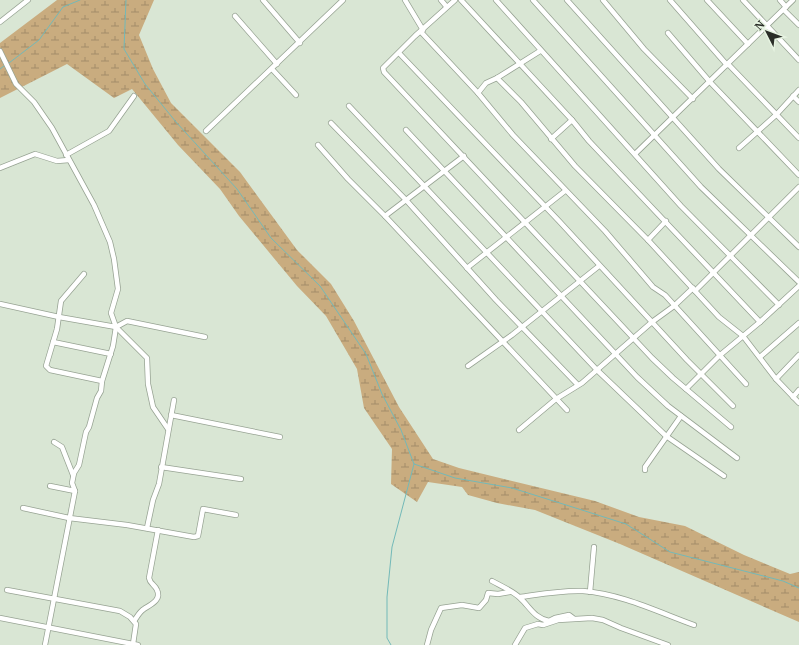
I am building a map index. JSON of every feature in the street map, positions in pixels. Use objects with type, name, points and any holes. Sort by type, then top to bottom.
[{"type":"street","points":[[0,22],[28,0]]},
{"type":"street","points":[[263,0],[300,43]]},
{"type":"street","points":[[206,131],[300,43],[337,2],[343,0]]},
{"type":"street","points":[[405,0],[422,31],[478,93],[513,135],[565,191],[605,231],[653,287],[665,295],[746,384]]},
{"type":"street","points":[[441,0],[446,6]]},
{"type":"street","points":[[455,0],[446,6],[383,68],[384,72],[634,338],[686,389],[730,427]]},
{"type":"street","points":[[461,0],[572,120],[594,147],[666,221],[712,273],[760,322]]},
{"type":"street","points":[[496,0],[536,43],[540,51],[681,206],[779,305]]},
{"type":"street","points":[[532,0],[653,135],[701,186],[799,282]]},
{"type":"street","points":[[568,0],[719,169],[799,247]]},
{"type":"street","points":[[603,0],[644,49],[693,99]]},
{"type":"street","points":[[670,0],[728,64],[799,138]]},
{"type":"street","points":[[707,0],[748,44]]},
{"type":"street","points":[[743,0],[799,60]]},
{"type":"street","points":[[780,0],[799,25]]},
{"type":"street","points":[[635,154],[793,0]]},
{"type":"street","points":[[235,16],[277,64]]},
{"type":"street","points":[[668,33],[710,82],[799,175]]},
{"type":"street","points":[[0,51],[16,84],[34,102],[52,128],[94,205],[110,242],[118,289],[111,313],[112,318],[116,327],[147,358],[148,384],[153,407],[168,429]]},
{"type":"street","points":[[478,93],[486,83],[497,78],[540,51]]},
{"type":"street","points":[[399,53],[702,375],[733,406]]},
{"type":"street","points":[[272,69],[296,95]]},
{"type":"street","points":[[497,78],[521,102],[575,166],[648,240],[719,317],[743,336],[776,379],[799,403]]},
{"type":"street","points":[[740,148],[776,115],[799,90]]},
{"type":"street","points":[[66,154],[109,131],[134,96]]},
{"type":"street","points":[[793,96],[799,102]]},
{"type":"street","points":[[349,106],[597,370],[666,436],[724,476]]},
{"type":"street","points":[[552,139],[572,120]]},
{"type":"street","points":[[331,123],[406,200],[467,268],[577,384]]},
{"type":"street","points":[[406,130],[638,377],[681,416],[737,458]]},
{"type":"street","points":[[318,145],[348,179],[385,216],[567,410]]},
{"type":"street","points":[[0,168],[34,154],[57,161],[69,160]]},
{"type":"street","points":[[385,216],[464,156]]},
{"type":"street","points":[[519,430],[556,399],[597,370],[652,322],[694,290],[799,186]]},
{"type":"street","points":[[467,268],[565,191]]},
{"type":"street","points":[[648,240],[666,221]]},
{"type":"street","points":[[468,366],[542,312],[599,266]]},
{"type":"street","points":[[84,274],[62,299],[59,317],[46,366],[48,368],[102,381]]},
{"type":"street","points":[[686,389],[702,375],[719,356],[760,322],[799,286]]},
{"type":"street","points":[[0,304],[59,317],[116,327],[127,321],[205,337]]},
{"type":"street","points":[[760,357],[799,323]]},
{"type":"street","points":[[45,645],[53,600],[60,574],[75,490],[72,483],[73,476],[79,464],[85,437],[97,398],[101,391],[102,381],[111,354],[116,327]]},
{"type":"street","points":[[53,342],[111,354]]},
{"type":"street","points":[[776,379],[799,356]]},
{"type":"street","points":[[793,396],[799,390]]},
{"type":"street","points":[[147,528],[161,468],[174,400]]},
{"type":"street","points":[[171,416],[280,437]]},
{"type":"street","points":[[645,470],[666,436],[681,416]]},
{"type":"street","points":[[54,442],[62,447],[73,476]]},
{"type":"street","points":[[161,468],[241,479]]},
{"type":"street","points":[[50,486],[75,490]]},
{"type":"street","points":[[23,508],[69,518],[147,528],[196,537],[203,509],[236,515]]},
{"type":"street","points":[[134,620],[143,610],[156,602],[158,596],[157,590],[149,578],[158,530]]},
{"type":"street","points":[[590,592],[594,546]]},
{"type":"street","points":[[492,582],[520,597],[530,611],[545,620],[549,621],[569,615],[573,618]]},
{"type":"street","points":[[0,618],[109,639],[121,644],[136,645],[136,627],[134,620],[114,610],[53,600],[6,590]]},
{"type":"street","points":[[520,597],[569,591],[590,592],[632,602],[694,625]]},
{"type":"street","points":[[427,645],[431,630],[441,608],[462,605],[479,608],[486,600],[488,593],[498,594],[510,592]]},
{"type":"street","points":[[515,645],[526,628],[540,623],[543,625],[573,618],[592,618],[603,620],[668,645]]},
{"type":"street","points":[[109,639],[113,645]]},
{"type":"green space","points":[[57,0],[154,0],[139,35],[153,69],[171,103],[240,172],[297,250],[331,284],[354,321],[399,407],[433,459],[459,468],[595,501],[639,517],[685,526],[744,555],[790,574],[799,572],[799,622],[620,544],[535,510],[497,503],[468,495],[462,487],[428,482],[417,502],[391,484],[392,449],[364,408],[357,369],[326,316],[297,286],[239,216],[220,189],[178,145],[132,89],[114,98],[67,64],[0,98],[0,43]]},
{"type":"waterway","points":[[9,63],[39,40],[63,7],[80,0]]},
{"type":"waterway","points":[[126,0],[124,49],[145,84],[176,122],[237,189],[271,238],[320,286],[366,354],[382,394],[401,430],[414,464],[455,478],[512,488],[626,524],[670,552],[783,581],[799,588]]},
{"type":"waterway","points":[[0,69],[4,66]]},
{"type":"waterway","points":[[391,645],[387,638],[387,597],[392,547],[414,464]]}]
